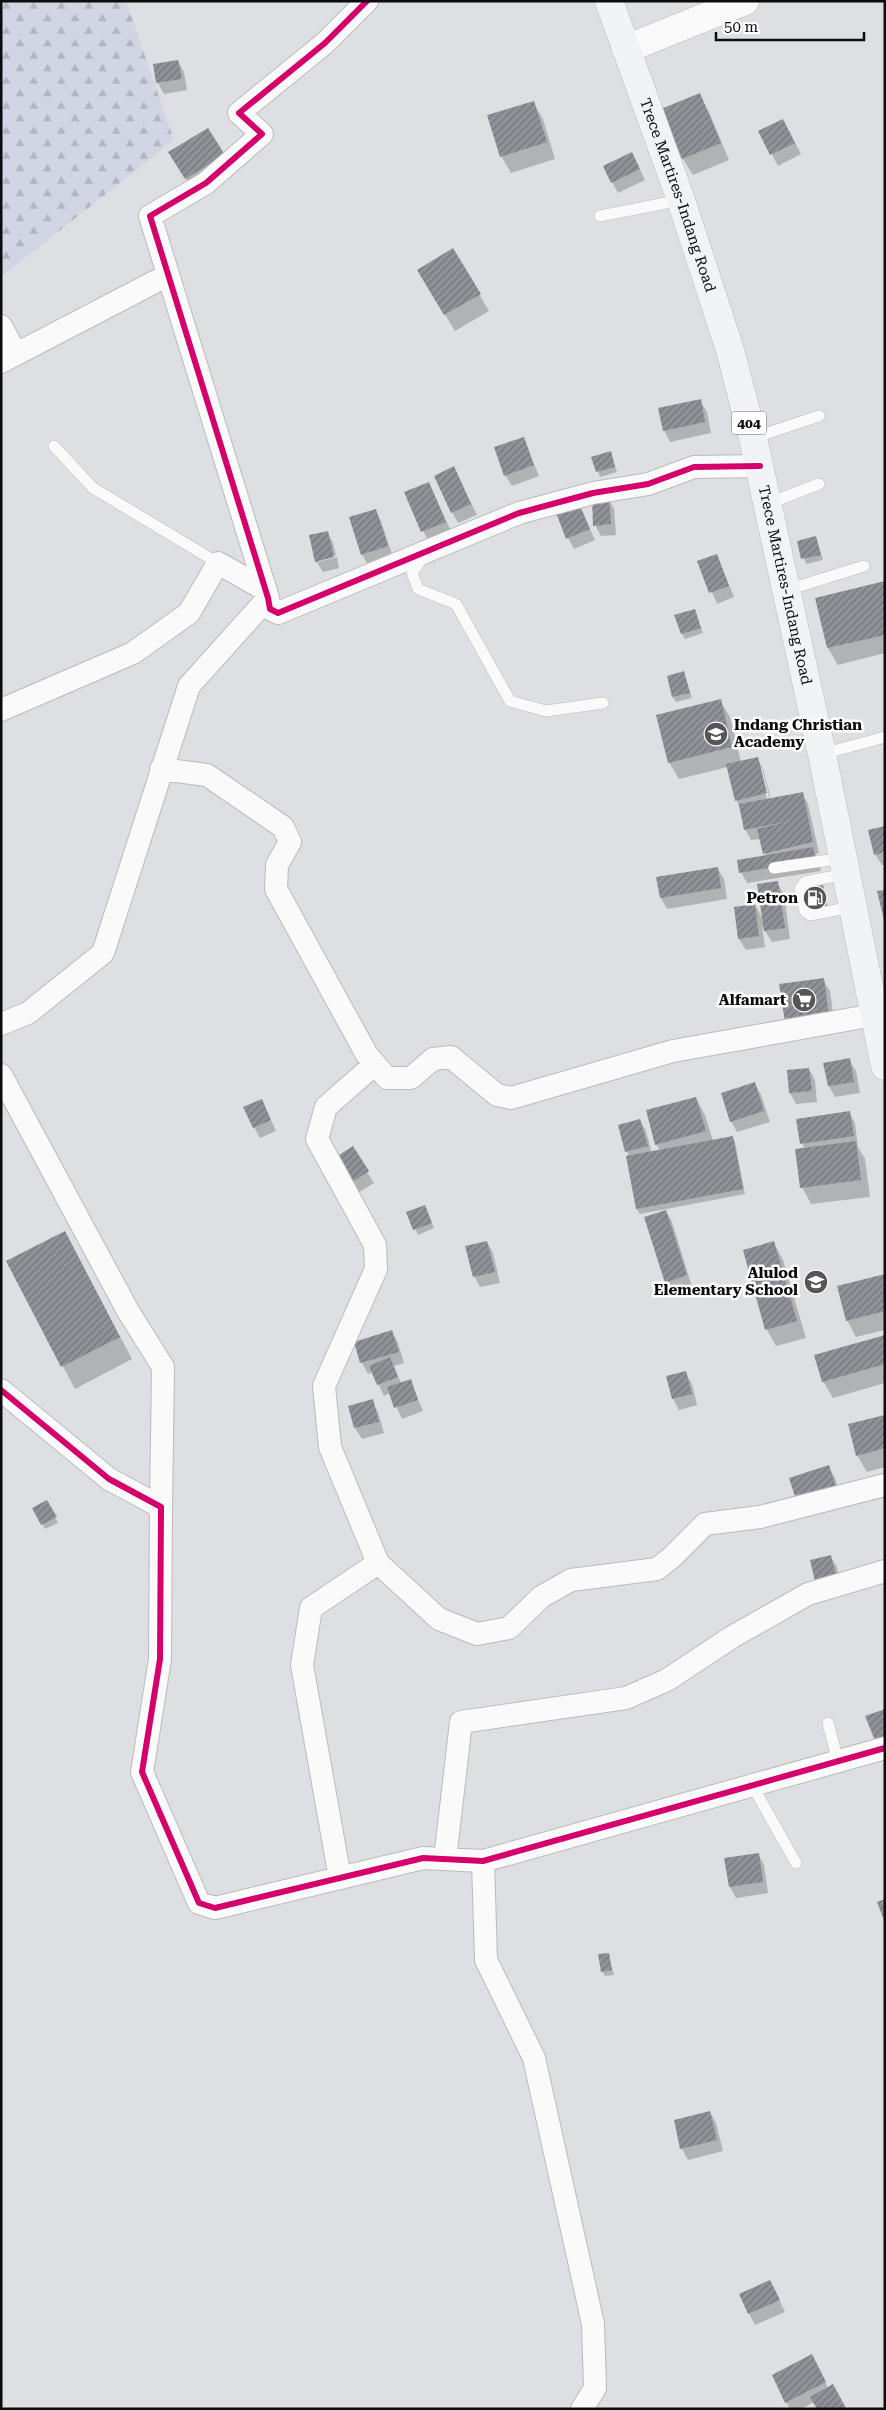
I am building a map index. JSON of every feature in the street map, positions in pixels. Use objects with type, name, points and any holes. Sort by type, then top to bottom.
[{"type":"main road","name":"Trece Martires-Indang Road","points":[[609,1],[681,200],[730,350],[753,438],[822,754],[885,1066]]},
{"type":"street","points":[[367,1],[325,42],[239,113],[262,134],[206,183],[150,216],[267,594],[270,609],[278,613],[519,513],[593,493],[648,484],[694,467],[760,466]]},
{"type":"street","points":[[626,49],[745,1]]},
{"type":"street","points":[[1,326],[9,358],[168,275]]},
{"type":"street","points":[[1,710],[133,653],[189,612],[218,563],[267,594]]},
{"type":"street","points":[[1,1024],[28,1013],[103,953],[189,686],[267,594]]},
{"type":"street","points":[[161,769],[207,775],[283,827],[290,842],[277,865],[276,889],[367,1055],[387,1078],[411,1078],[433,1059],[451,1057],[497,1095],[511,1098],[673,1051],[874,1015]]},
{"type":"street","points":[[375,1064],[326,1106],[317,1138],[374,1245],[376,1268],[324,1386],[330,1447],[378,1563],[439,1619],[477,1634],[509,1628],[541,1597],[571,1580],[657,1568],[672,1558],[705,1524],[760,1517],[885,1485]]},
{"type":"street","points":[[1,1075],[128,1311],[164,1367],[160,1659],[142,1772],[199,1904],[215,1908],[423,1858],[483,1861],[885,1748]]},
{"type":"street","points":[[1,1390],[109,1479],[161,1507]]},
{"type":"street","points":[[340,1878],[302,1665],[310,1608],[378,1563]]},
{"type":"street","points":[[445,1859],[461,1722],[626,1698],[667,1680],[732,1637],[808,1594],[885,1571]]},
{"type":"street","points":[[483,1861],[486,1960],[534,2058],[593,2324],[595,2388],[582,2409]]},
{"type":"lane","points":[[600,216],[681,200]]},
{"type":"lane","points":[[753,438],[819,416]]},
{"type":"lane","points":[[54,446],[93,488],[218,563]]},
{"type":"lane","points":[[767,504],[819,484]]},
{"type":"lane","points":[[429,550],[412,572],[418,589],[456,604],[510,701],[546,711],[603,703]]},
{"type":"lane","points":[[787,590],[864,566]]},
{"type":"lane","points":[[822,754],[885,737]]},
{"type":"lane","points":[[774,868],[845,866]]},
{"type":"lane","points":[[845,866],[805,882],[800,889],[805,911],[810,916],[852,907]]},
{"type":"lane","points":[[828,1723],[838,1761]]},
{"type":"lane","points":[[752,1785],[796,1863]]},
{"type":"green space","points":[[1,1],[126,1],[174,140],[1,277]]},
{"type":"building","points":[[178,60],[182,79],[156,83],[153,64]]},
{"type":"building","points":[[700,93],[721,143],[682,159],[661,109]]},
{"type":"building","points":[[534,101],[547,142],[500,157],[487,115]]},
{"type":"building","points":[[783,119],[795,143],[770,155],[758,131]]},
{"type":"building","points":[[208,128],[225,155],[185,179],[168,152]]},
{"type":"building","points":[[632,152],[640,169],[611,183],[603,166]]},
{"type":"building","points":[[453,248],[481,294],[444,315],[417,270]]},
{"type":"building","points":[[701,399],[705,422],[663,431],[658,408]]},
{"type":"building","points":[[524,437],[534,465],[504,476],[494,447]]},
{"type":"building","points":[[611,451],[615,467],[596,472],[591,457]]},
{"type":"building","points":[[454,466],[471,504],[451,513],[434,476]]},
{"type":"building","points":[[429,482],[446,522],[421,532],[404,492]]},
{"type":"building","points":[[609,497],[611,524],[593,526],[592,498]]},
{"type":"building","points":[[578,501],[590,529],[566,539],[555,510]]},
{"type":"building","points":[[376,509],[388,546],[361,555],[349,517]]},
{"type":"building","points":[[328,531],[334,557],[315,562],[309,535]]},
{"type":"building","points":[[816,536],[821,555],[801,559],[797,541]]},
{"type":"building","points":[[717,554],[729,586],[709,593],[697,561]]},
{"type":"building","points":[[885,581],[885,635],[827,648],[815,598]]},
{"type":"building","points":[[695,609],[701,628],[681,634],[674,615]]},
{"type":"building","points":[[684,671],[690,693],[672,697],[667,676]]},
{"type":"building","points":[[721,699],[732,747],[668,763],[656,715]]},
{"type":"building","points":[[758,757],[767,793],[735,801],[726,764]]},
{"type":"building","points":[[803,792],[813,842],[763,854],[757,829],[795,820],[744,830],[739,804]]},
{"type":"building","points":[[885,826],[885,852],[874,855],[868,830]]},
{"type":"building","points":[[813,847],[816,860],[739,873],[737,860]]},
{"type":"building","points":[[718,867],[721,888],[660,898],[656,877]]},
{"type":"building","points":[[778,881],[785,928],[764,931],[757,884]]},
{"type":"building","name":"Petron","points":[[823,885],[827,906],[807,911],[803,889]]},
{"type":"building","points":[[885,890],[885,920],[884,920],[877,891]]},
{"type":"building","points":[[755,904],[759,936],[738,939],[734,907]]},
{"type":"building","name":"Alfamart","points":[[824,978],[829,1015],[785,1022],[779,984]]},
{"type":"building","points":[[850,1058],[854,1082],[828,1086],[823,1063]]},
{"type":"building","points":[[809,1068],[812,1091],[789,1093],[787,1070]]},
{"type":"building","points":[[755,1082],[764,1111],[730,1122],[721,1093]]},
{"type":"building","points":[[696,1097],[706,1131],[655,1145],[646,1110]]},
{"type":"building","points":[[262,1099],[271,1120],[253,1128],[243,1107]]},
{"type":"building","points":[[850,1111],[854,1136],[800,1144],[796,1119]]},
{"type":"building","points":[[640,1119],[648,1146],[625,1152],[618,1125]]},
{"type":"building","points":[[733,1136],[743,1189],[636,1209],[626,1156]]},
{"type":"building","points":[[856,1141],[861,1180],[800,1188],[795,1149]]},
{"type":"building","points":[[353,1146],[369,1171],[352,1182],[336,1157]]},
{"type":"building","points":[[425,1205],[432,1223],[413,1230],[406,1212]]},
{"type":"building","points":[[666,1210],[687,1275],[665,1283],[644,1217]]},
{"type":"building","points":[[65,1231],[120,1337],[61,1367],[6,1261]]},
{"type":"building","points":[[487,1241],[495,1272],[473,1277],[465,1246]]},
{"type":"building","points":[[774,1241],[797,1321],[765,1330],[743,1250]]},
{"type":"building","points":[[885,1274],[885,1311],[846,1321],[837,1286]]},
{"type":"building","points":[[392,1330],[399,1352],[360,1363],[354,1342]]},
{"type":"building","points":[[885,1335],[885,1364],[822,1382],[814,1355]]},
{"type":"building","points":[[390,1357],[398,1377],[377,1385],[369,1366]]},
{"type":"building","points":[[686,1371],[692,1394],[672,1399],[666,1376]]},
{"type":"building","points":[[411,1379],[418,1400],[394,1408],[387,1387]]},
{"type":"building","points":[[373,1399],[379,1422],[354,1428],[348,1406]]},
{"type":"building","points":[[885,1415],[885,1448],[856,1456],[848,1424]]},
{"type":"building","points":[[829,1465],[837,1490],[797,1503],[789,1478]]},
{"type":"building","points":[[47,1500],[57,1517],[41,1525],[32,1508]]},
{"type":"building","points":[[831,1555],[836,1576],[815,1581],[810,1560]]},
{"type":"building","points":[[885,1709],[885,1739],[876,1743],[865,1716]]},
{"type":"building","points":[[759,1853],[763,1882],[729,1887],[724,1858]]},
{"type":"building","points":[[885,1899],[885,1923],[877,1902]]},
{"type":"building","points":[[609,1953],[612,1970],[601,1972],[598,1954]]},
{"type":"building","points":[[710,2111],[717,2140],[680,2149],[674,2120]]},
{"type":"building","points":[[770,2280],[780,2300],[748,2314],[739,2294]]},
{"type":"building","points":[[812,2354],[826,2382],[785,2403],[772,2375]]},
{"type":"building","points":[[833,2384],[846,2408],[817,2409],[810,2397]]},
{"type":"cycle path","points":[[367,1],[325,43],[239,113],[262,134],[206,183],[150,216],[270,609],[278,613],[519,513],[593,493],[648,484],[694,467],[760,466]]},
{"type":"cycle path","points":[[1,1390],[109,1479],[161,1507],[160,1659],[142,1772],[199,1903],[215,1908],[423,1858],[483,1861],[885,1748]]},
{"type":"place","name":"Indang Christian Academy","points":[[716,734]]},
{"type":"place","name":"Petron","points":[[815,898]]},
{"type":"place","name":"Alfamart","points":[[804,1000]]},
{"type":"place","name":"Alulod Elementary School","points":[[816,1282]]}]
